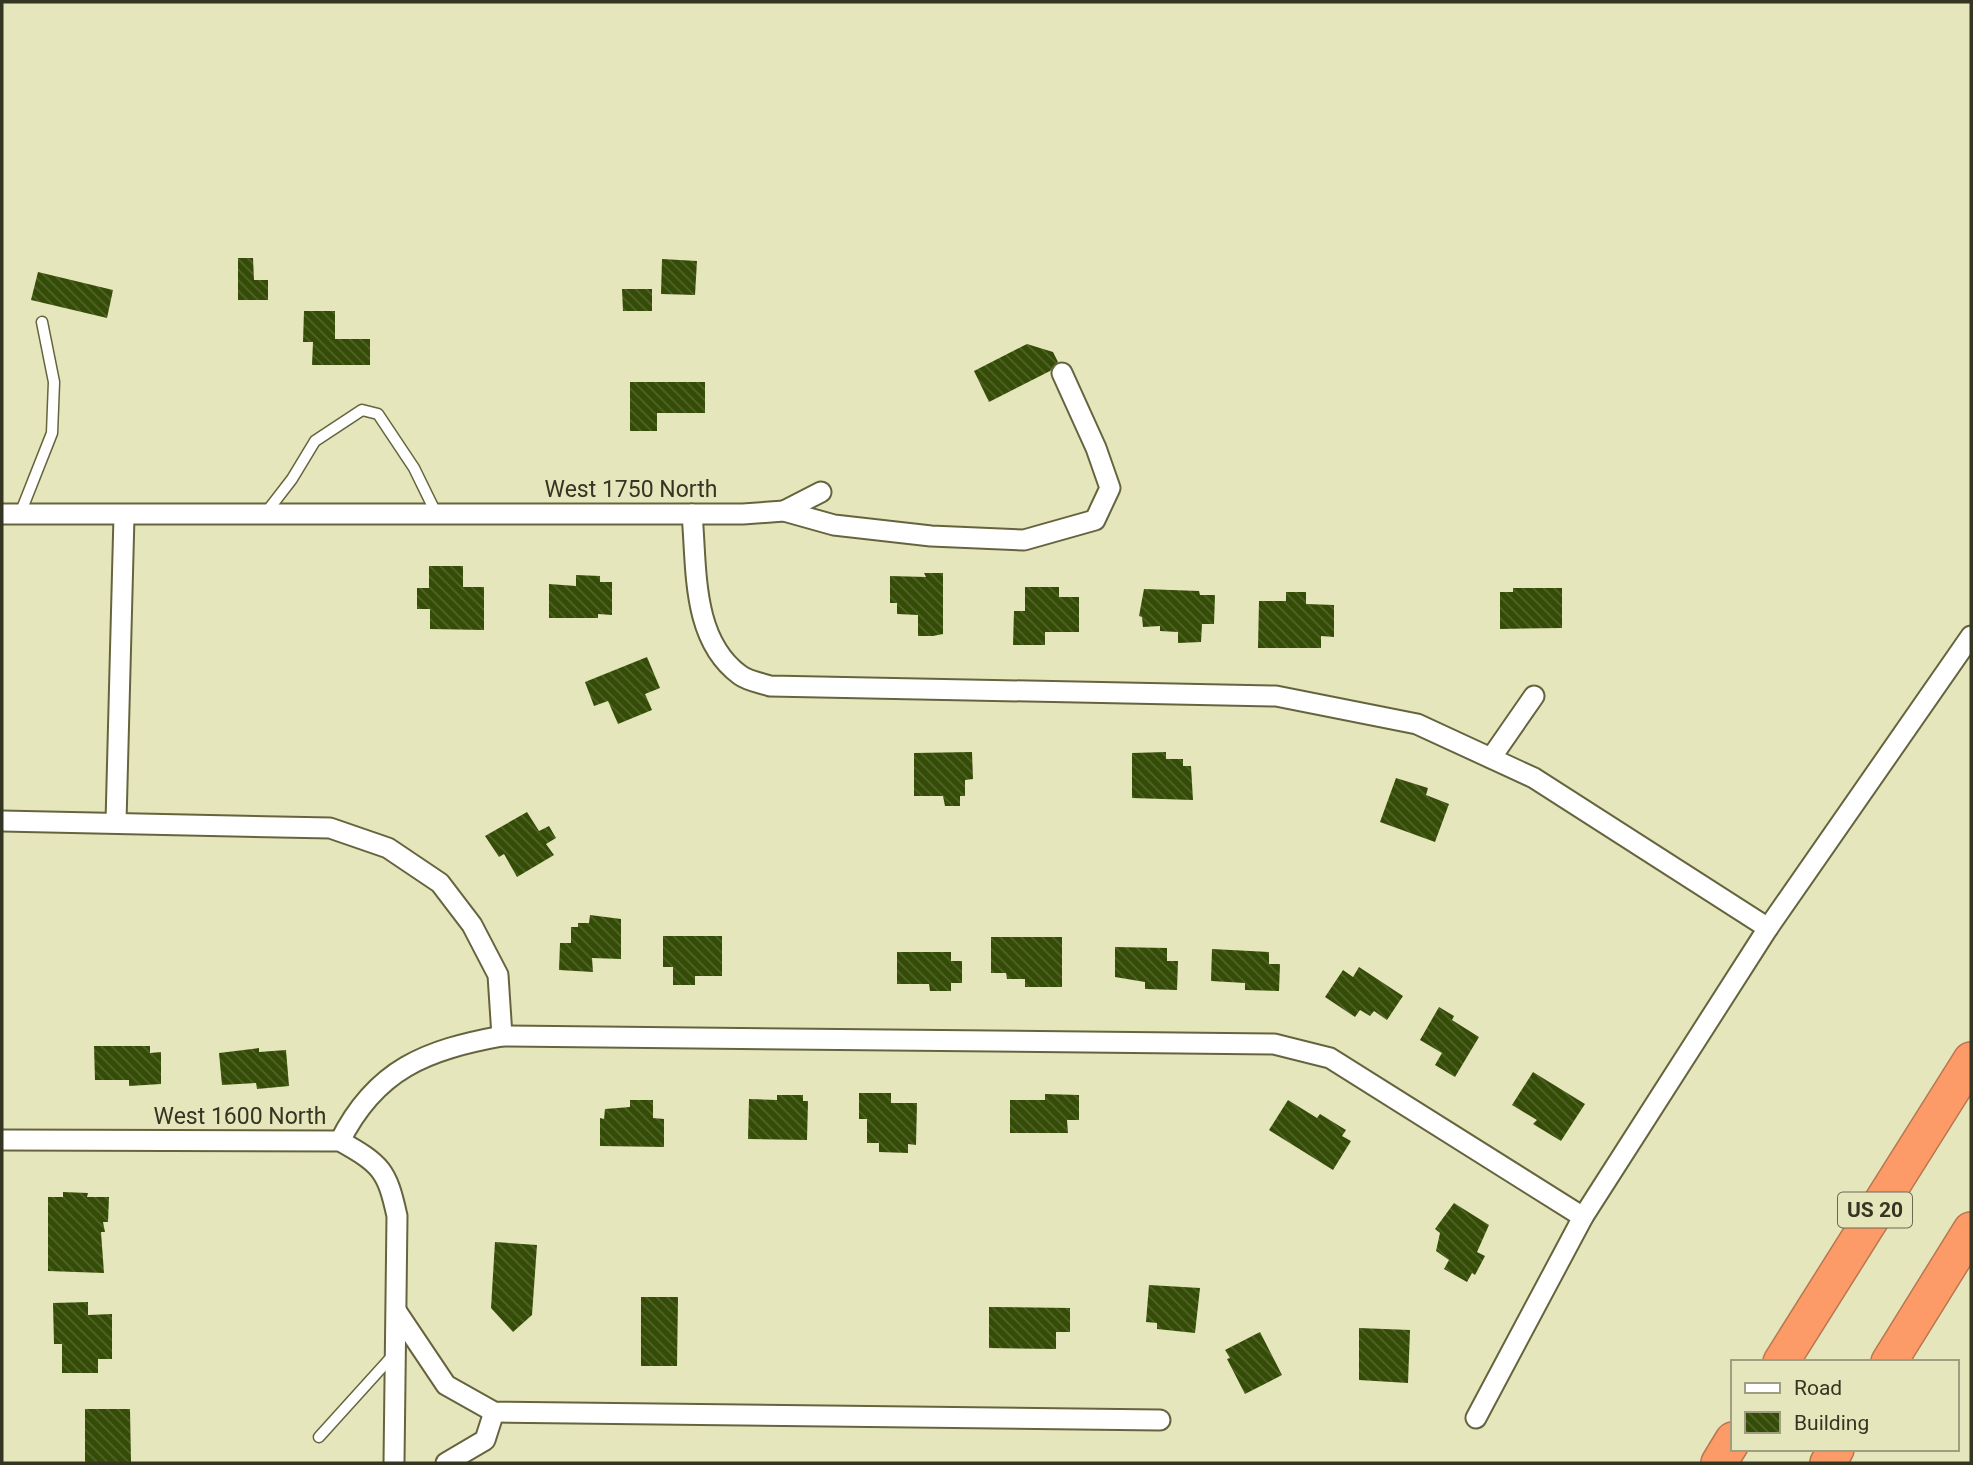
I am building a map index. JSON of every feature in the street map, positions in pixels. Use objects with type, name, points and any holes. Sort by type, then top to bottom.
[{"type":"highway","name":"US 20","points":[[1782,1360],[1971,1060]]},
{"type":"highway","points":[[1890,1360],[1971,1230]]},
{"type":"highway","points":[[1719,1463],[1731,1443]]},
{"type":"street","name":"West 1750 North","points":[[10,514],[692,514],[784,511],[834,526],[931,536],[1024,540],[1095,520],[1110,488],[1096,448],[1062,373]]},
{"type":"street","points":[[784,511],[821,492]]},
{"type":"street","points":[[692,514],[702,618],[717,652],[741,676],[770,686],[1276,696],[1417,724],[1534,778],[1768,928]]},
{"type":"street","points":[[116,822],[124,516]]},
{"type":"street","points":[[1476,1418],[1583,1217],[1768,928],[1971,636]]},
{"type":"street","points":[[1491,758],[1534,696]]},
{"type":"street","points":[[2,821],[330,828],[388,848],[440,883],[472,925],[498,975],[502,1036]]},
{"type":"street","points":[[340,1141],[355,1112],[381,1083],[422,1057],[462,1044],[502,1036],[1275,1044],[1330,1058],[1583,1217]]},
{"type":"street","name":"West 1600 North","points":[[2,1140],[340,1141],[370,1158],[390,1181],[397,1216],[394,1463]]},
{"type":"street","points":[[397,1312],[446,1385],[494,1412],[1160,1420]]},
{"type":"street","points":[[446,1463],[485,1440],[494,1412]]},
{"type":"lane","points":[[10,514],[52,433],[54,382],[42,322]]},
{"type":"lane","points":[[264,514],[292,479],[315,441],[362,410],[378,414],[414,468],[436,513]]},
{"type":"lane","points":[[319,1437],[397,1350]]},
{"type":"building","points":[[238,258],[253,258],[254,280],[268,280],[268,300],[238,300]]},
{"type":"building","points":[[662,259],[697,261],[695,295],[661,294]]},
{"type":"building","points":[[38,272],[113,290],[107,318],[31,300]]},
{"type":"building","points":[[622,289],[652,289],[652,311],[623,311]]},
{"type":"building","points":[[304,311],[335,311],[335,339],[370,339],[370,365],[312,365],[313,342],[303,342]]},
{"type":"building","points":[[1027,344],[1053,352],[1058,362],[1050,371],[989,402],[974,371]]},
{"type":"building","points":[[630,382],[705,382],[705,413],[657,413],[657,431],[630,431]]},
{"type":"building","points":[[429,566],[463,566],[463,587],[484,587],[484,630],[430,629],[430,609],[417,609],[417,588],[429,588]]},
{"type":"building","points":[[924,573],[943,573],[943,634],[918,636],[918,615],[897,614],[897,603],[890,603],[890,576],[926,577]]},
{"type":"building","points":[[576,575],[600,576],[600,582],[612,582],[612,615],[598,614],[598,618],[549,618],[549,584],[576,586]]},
{"type":"building","points":[[1025,587],[1059,587],[1059,597],[1079,597],[1079,632],[1045,632],[1045,645],[1013,645],[1014,611],[1025,611]]},
{"type":"building","points":[[1513,588],[1562,588],[1562,628],[1500,629],[1500,592],[1513,592]]},
{"type":"building","points":[[1144,589],[1199,591],[1200,595],[1215,595],[1214,624],[1202,624],[1201,642],[1178,643],[1178,632],[1160,631],[1160,626],[1143,627],[1142,617],[1139,616]]},
{"type":"building","points":[[1286,592],[1306,592],[1306,604],[1334,605],[1334,637],[1321,636],[1321,648],[1258,648],[1259,601],[1286,601]]},
{"type":"building","points":[[647,657],[660,688],[645,694],[652,710],[618,724],[608,701],[594,706],[585,682]]},
{"type":"building","points":[[972,752],[973,779],[965,780],[965,796],[960,796],[960,806],[945,806],[943,796],[914,796],[914,753]]},
{"type":"building","points":[[1166,752],[1166,759],[1183,759],[1183,766],[1191,766],[1193,800],[1132,798],[1132,753]]},
{"type":"building","points":[[1396,778],[1428,788],[1426,795],[1449,804],[1435,842],[1380,822]]},
{"type":"building","points":[[527,812],[539,831],[549,826],[556,838],[546,844],[554,855],[517,877],[504,854],[499,857],[485,836]]},
{"type":"building","points":[[590,915],[621,919],[621,959],[592,958],[593,972],[559,970],[560,943],[571,943],[571,927],[578,927],[578,923],[589,923]]},
{"type":"building","points":[[663,936],[722,936],[722,976],[695,976],[695,985],[673,985],[673,967],[663,967]]},
{"type":"building","points":[[991,937],[1062,937],[1062,987],[1025,987],[1025,979],[1007,979],[1006,973],[991,973]]},
{"type":"building","points":[[1115,947],[1167,948],[1167,961],[1178,961],[1177,990],[1145,989],[1145,982],[1115,977]]},
{"type":"building","points":[[1212,949],[1269,952],[1269,964],[1280,964],[1279,991],[1245,990],[1245,983],[1211,981]]},
{"type":"building","points":[[897,952],[951,952],[951,961],[962,961],[962,983],[951,983],[951,991],[930,991],[929,984],[897,984]]},
{"type":"building","points":[[1359,967],[1403,996],[1387,1020],[1374,1011],[1370,1016],[1360,1010],[1355,1017],[1325,997],[1343,970],[1353,977]]},
{"type":"building","points":[[1439,1007],[1454,1016],[1452,1020],[1479,1037],[1455,1077],[1435,1065],[1442,1053],[1420,1040]]},
{"type":"building","points":[[94,1046],[150,1046],[150,1053],[161,1052],[161,1084],[129,1086],[129,1080],[95,1080]]},
{"type":"building","points":[[259,1048],[259,1052],[286,1050],[289,1086],[257,1089],[256,1083],[222,1085],[219,1053]]},
{"type":"building","points":[[1533,1072],[1585,1104],[1561,1141],[1533,1124],[1537,1120],[1512,1105]]},
{"type":"building","points":[[859,1093],[891,1093],[891,1103],[917,1103],[916,1145],[908,1144],[908,1153],[879,1152],[879,1143],[867,1143],[867,1119],[859,1119]]},
{"type":"building","points":[[1045,1094],[1079,1095],[1079,1120],[1067,1120],[1068,1133],[1010,1133],[1010,1100],[1045,1100]]},
{"type":"building","points":[[777,1095],[803,1095],[803,1101],[808,1101],[807,1140],[748,1139],[749,1099],[777,1100]]},
{"type":"building","points":[[630,1100],[653,1100],[653,1118],[664,1119],[664,1147],[600,1146],[600,1118],[604,1119],[605,1109],[630,1107]]},
{"type":"building","points":[[1288,1100],[1317,1118],[1320,1114],[1346,1130],[1342,1136],[1351,1141],[1333,1170],[1269,1130]]},
{"type":"building","points":[[63,1192],[88,1193],[87,1197],[109,1197],[108,1222],[103,1222],[105,1232],[101,1232],[104,1273],[48,1271],[48,1197],[63,1197]]},
{"type":"building","points":[[1454,1203],[1489,1225],[1477,1252],[1485,1256],[1475,1275],[1472,1273],[1467,1282],[1444,1269],[1449,1260],[1436,1251],[1440,1233],[1435,1229]]},
{"type":"building","points":[[495,1242],[537,1245],[532,1315],[513,1332],[491,1308]]},
{"type":"building","points":[[1149,1285],[1200,1288],[1195,1333],[1157,1329],[1157,1323],[1146,1322]]},
{"type":"building","points":[[641,1297],[678,1297],[677,1366],[641,1366]]},
{"type":"building","points":[[88,1302],[88,1315],[112,1314],[112,1359],[98,1359],[98,1373],[62,1373],[62,1344],[54,1344],[53,1303]]},
{"type":"building","points":[[989,1307],[1070,1308],[1070,1332],[1056,1332],[1056,1349],[989,1348]]},
{"type":"building","points":[[1359,1328],[1410,1330],[1408,1383],[1359,1380]]},
{"type":"building","points":[[1260,1332],[1282,1375],[1245,1394],[1225,1350]]},
{"type":"building","points":[[85,1409],[130,1409],[131,1462],[85,1463]]}]
